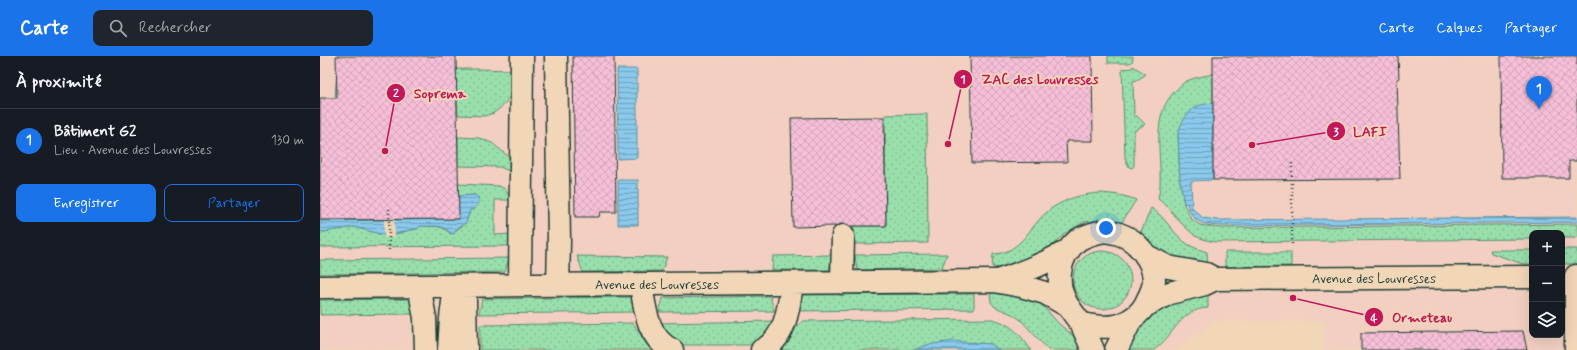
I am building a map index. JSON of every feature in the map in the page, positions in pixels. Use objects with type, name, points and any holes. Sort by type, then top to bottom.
[{"type":"street","points":[[520,285],[522,56]]},
{"type":"street","points":[[556,56],[559,242],[558,285]]},
{"type":"street","points":[[1093,350],[1081,323],[1066,305],[1060,291],[1058,277],[1062,262],[1069,250],[1079,240],[1091,234],[1104,232],[1118,233],[1130,239],[1138,246],[1145,255],[1151,267],[1154,280],[1151,294],[1116,350]]},
{"type":"street","points":[[842,283],[843,236]]},
{"type":"street","name":"Avenue des Louvresses","points":[[994,282],[1025,272],[1048,262],[1069,250]]},
{"type":"street","name":"Avenue des Louvresses","points":[[1145,255],[1168,267],[1206,274],[1215,279]]},
{"type":"street","points":[[1572,276],[1576,350]]},
{"type":"street","name":"Avenue des Louvresses","points":[[1138,313],[1170,293],[1205,284],[1215,279],[1529,277]]},
{"type":"street","name":"Avenue des Louvresses","points":[[320,287],[994,282],[1021,286],[1045,293],[1066,305]]},
{"type":"street","points":[[762,350],[772,342],[785,322],[792,283]]},
{"type":"street","points":[[641,284],[648,324],[664,346],[672,350]]},
{"type":"street","points":[[419,286],[425,318],[426,350]]},
{"type":"street","points":[[449,350],[451,318],[460,286]]},
{"type":"street","points":[[460,286],[466,350]]},
{"type":"street","points":[[1081,323],[1102,327],[1117,326],[1138,313]]},
{"type":"path","points":[[1292,163],[1292,246]]},
{"type":"path","points":[[389,210],[389,253]]},
{"type":"shaded area","points":[[320,56],[1577,56],[1577,350],[1324,350],[1324,321],[1213,321],[1175,350],[320,350]]},
{"type":"green space","points":[[1108,56],[1133,57],[1132,62],[1129,63],[1108,63]]},
{"type":"green space","points":[[1133,66],[1145,75],[1133,81],[1134,116],[1137,116],[1145,124],[1134,131],[1134,166],[1132,168],[1129,167],[1125,158],[1122,69],[1132,68]]},
{"type":"green space","points":[[337,70],[514,70],[512,93],[505,104],[494,113],[484,116],[458,115],[457,97],[335,98]]},
{"type":"green space","points":[[1213,74],[1213,103],[1197,106],[1178,134],[1180,181],[1184,204],[1191,219],[1200,225],[1220,228],[1577,224],[1577,238],[1565,238],[1565,230],[1529,230],[1529,239],[1215,242],[1195,236],[1180,222],[1168,207],[1158,199],[1160,186],[1159,129],[1161,116],[1166,103],[1174,92],[1189,80]]},
{"type":"green space","points":[[927,114],[928,243],[853,244],[853,226],[886,226],[885,115]]},
{"type":"green space","points":[[458,137],[479,138],[492,143],[509,157],[513,173],[500,167],[458,166]]},
{"type":"green space","points":[[458,184],[499,186],[505,189],[512,200],[495,200],[495,235],[513,234],[512,246],[320,247],[320,231],[324,232],[354,227],[388,236],[417,229],[421,226],[440,227],[451,234],[466,223],[475,195],[458,196]]},
{"type":"green space","points":[[1100,193],[1114,194],[1136,200],[1121,224],[1101,220],[1084,222],[1064,234],[1045,254],[1002,268],[992,267],[993,254],[1003,253],[1012,249],[1052,208],[1075,197]]},
{"type":"green space","points":[[1151,208],[1161,216],[1179,237],[1189,245],[1207,252],[1208,267],[1196,267],[1158,253],[1140,234]]},
{"type":"green space","points":[[1565,249],[1577,249],[1577,264],[1565,264]]},
{"type":"green space","points":[[1490,250],[1529,250],[1529,264],[1523,264],[1491,253]]},
{"type":"green space","points":[[1096,251],[1108,251],[1123,259],[1131,274],[1131,286],[1123,301],[1108,309],[1096,309],[1081,301],[1073,286],[1073,274],[1081,259]]},
{"type":"green space","points":[[1225,252],[1291,252],[1291,266],[1225,267]]},
{"type":"green space","points":[[947,254],[942,268],[857,270],[855,255]]},
{"type":"green space","points":[[832,255],[829,270],[772,270],[773,256]]},
{"type":"green space","points":[[577,256],[667,257],[662,271],[583,272]]},
{"type":"green space","points":[[509,258],[505,272],[320,274],[320,260]]},
{"type":"green space","points":[[1208,292],[1208,308],[1199,309],[1184,318],[1154,350],[1122,350],[1133,332],[1142,326],[1158,307]]},
{"type":"green space","points":[[990,293],[1025,297],[1038,302],[1075,338],[1084,350],[1048,350],[1021,320],[1012,314],[995,307],[991,302]]},
{"type":"green space","points":[[974,294],[974,309],[797,311],[801,295]]},
{"type":"green space","points":[[770,296],[774,311],[659,312],[663,298]]},
{"type":"green space","points":[[631,297],[636,312],[479,314],[482,299]]},
{"type":"green space","points":[[410,299],[415,314],[320,315],[320,300]]},
{"type":"green space","points":[[992,319],[1005,323],[1015,330],[1031,350],[999,350],[991,344],[927,345],[914,350],[781,350],[791,338],[797,326],[803,321]]},
{"type":"green space","points":[[778,321],[756,344],[752,345],[682,345],[677,343],[657,323]]},
{"type":"green space","points":[[633,323],[651,350],[480,350],[480,325]]},
{"type":"water","points":[[617,69],[637,69],[637,158],[618,159]]},
{"type":"water","points":[[1213,103],[1213,180],[1191,181],[1192,208],[1203,218],[1217,220],[1577,217],[1577,222],[1222,226],[1204,224],[1195,219],[1189,210],[1187,203],[1184,204],[1180,181],[1178,134],[1182,122],[1193,109],[1200,105]]},
{"type":"water","points":[[618,180],[638,180],[638,225],[618,225]]},
{"type":"water","points":[[475,195],[479,198],[479,203],[473,210],[470,210],[466,223],[457,228],[454,234],[442,227],[435,226],[421,226],[417,229],[388,236],[354,227],[324,232],[320,231],[320,221],[458,219],[458,196]]},
{"type":"water","points":[[953,341],[991,344],[999,350],[914,350],[927,345]]},
{"type":"pier","points":[[384,218],[394,218],[395,237],[384,237]]},
{"type":"building","points":[[336,56],[456,56],[459,219],[320,220],[320,98],[337,98]]},
{"type":"building","points":[[573,56],[614,56],[616,212],[600,212],[599,217],[575,217]]},
{"type":"building","points":[[970,56],[1092,56],[1093,141],[1066,141],[1067,162],[972,163]]},
{"type":"building","points":[[1213,56],[1398,56],[1399,79],[1397,79],[1400,179],[1213,180]]},
{"type":"building","points":[[1501,56],[1577,56],[1577,161],[1569,161],[1569,178],[1502,178]]},
{"type":"building","points":[[884,117],[886,226],[850,226],[843,224],[836,226],[793,227],[791,118]]},
{"type":"building","points":[[1523,331],[1527,350],[1361,350],[1361,333]]},
{"type":"place","name":"Bâtiment G2","points":[[1539,109]]},
{"type":"place","name":"ZAC des Louvresses","points":[[948,144]]},
{"type":"place","name":"LAFI","points":[[1252,145]]},
{"type":"place","name":"Soprema","points":[[385,151]]},
{"type":"place","name":"Ormeteau","points":[[1293,298]]}]
